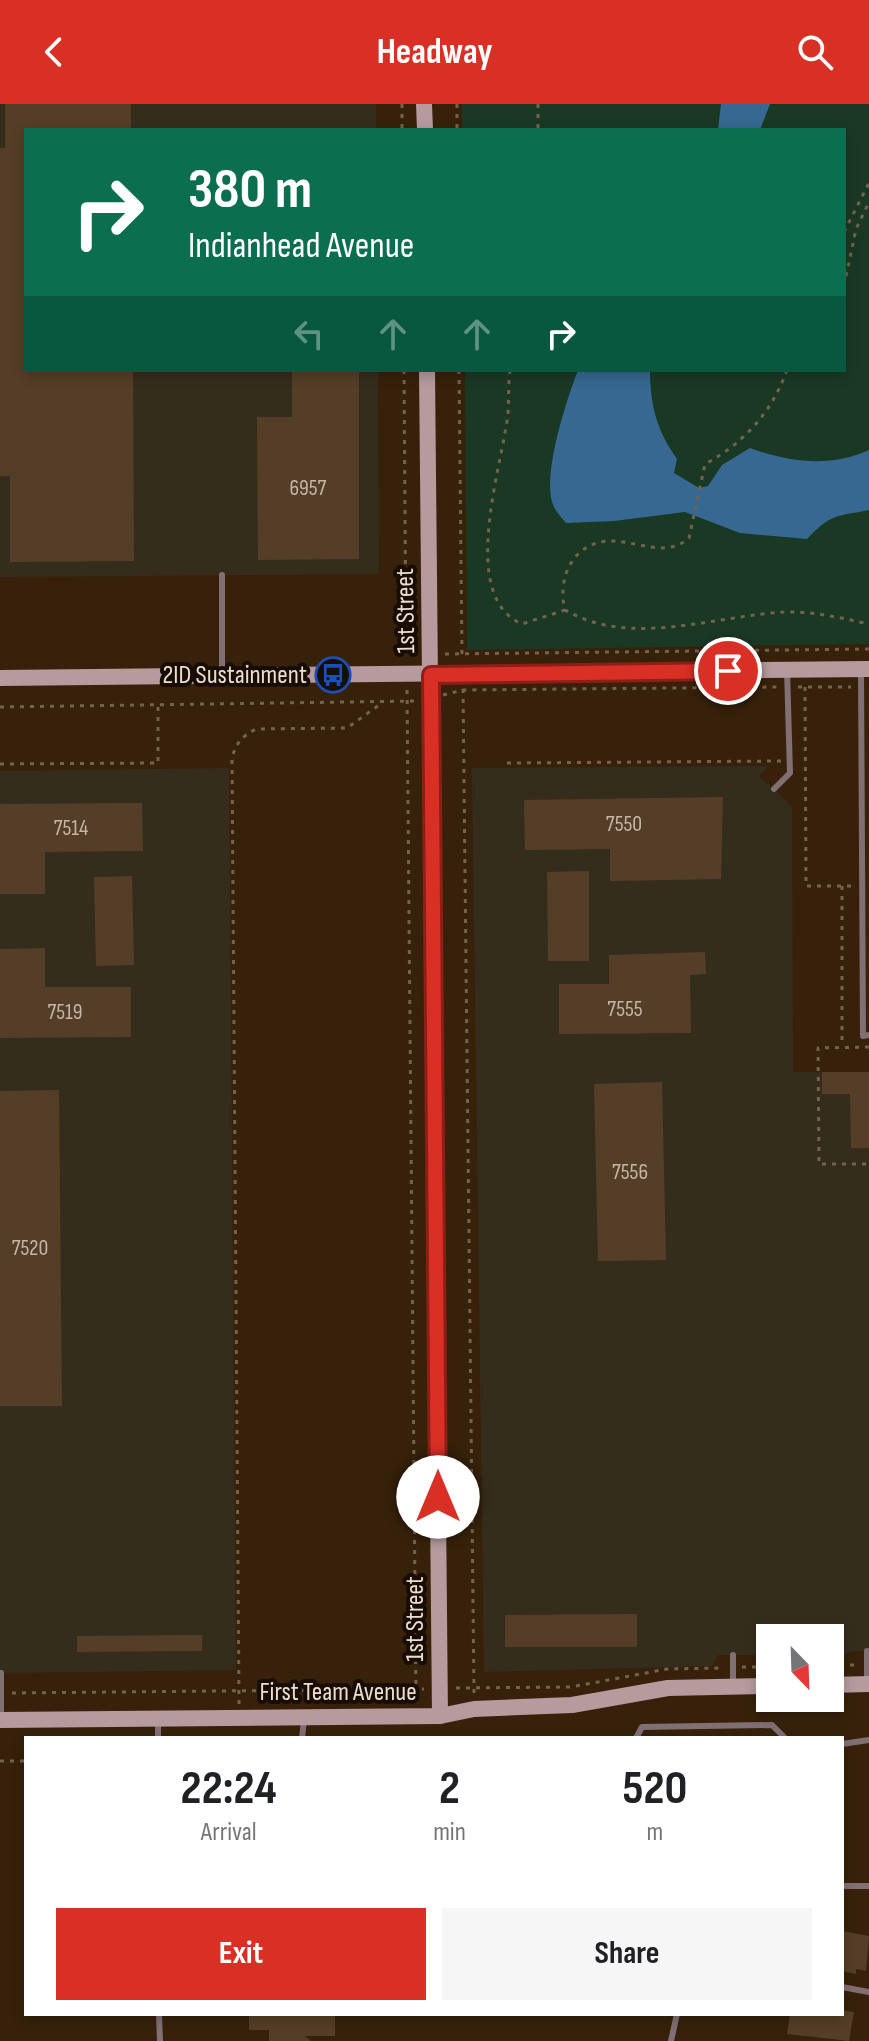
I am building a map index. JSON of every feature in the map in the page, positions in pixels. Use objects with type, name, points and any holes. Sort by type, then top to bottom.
[{"type":"main road","points":[[424,104],[425,128]]},
{"type":"main road","name":"1st Street","points":[[427,372],[440,1716]]},
{"type":"main road","points":[[0,678],[407,674],[431,675],[463,682],[787,670],[864,675]]},
{"type":"main road","points":[[844,1685],[868,1684]]},
{"type":"main road","name":"First Team Avenue","points":[[0,1720],[440,1716],[474,1709],[572,1705],[668,1688],[756,1686]]},
{"type":"lane","points":[[222,575],[222,676]]},
{"type":"lane","points":[[774,789],[790,773],[787,670]]},
{"type":"lane","points":[[864,675],[863,1036],[869,1035]]},
{"type":"lane","points":[[867,1651],[868,1684]]},
{"type":"lane","points":[[733,1655],[733,1687]]},
{"type":"lane","points":[[0,1720],[1,1673]]},
{"type":"lane","points":[[302,1736],[304,1716]]},
{"type":"lane","points":[[158,1718],[158,1736]]},
{"type":"lane","points":[[637,1736],[642,1727],[772,1725],[783,1736]]},
{"type":"lane","points":[[844,1744],[869,1740]]},
{"type":"lane","points":[[844,1886],[869,1886]]},
{"type":"lane","points":[[844,1987],[869,1992]]},
{"type":"lane","points":[[159,2016],[160,2041]]},
{"type":"lane","points":[[671,2041],[677,2016]]},
{"type":"path","points":[[402,104],[402,128]]},
{"type":"path","points":[[457,104],[457,128]]},
{"type":"path","points":[[538,104],[538,128]]},
{"type":"path","points":[[846,228],[869,183]]},
{"type":"path","points":[[846,276],[856,229],[869,202]]},
{"type":"path","points":[[404,372],[416,1715]]},
{"type":"path","points":[[459,372],[474,1709]]},
{"type":"path","points":[[510,372],[508,413],[491,512],[490,582],[494,599],[508,618],[522,624],[565,610],[581,619],[632,627],[706,623],[784,612],[813,613],[869,624]]},
{"type":"path","points":[[565,610],[561,593],[564,573],[578,553],[608,541],[665,548],[681,545],[689,538],[699,479],[705,464],[753,431],[780,390],[786,372]]},
{"type":"path","points":[[462,656],[869,649]]},
{"type":"path","points":[[463,682],[805,687],[864,675]]},
{"type":"path","points":[[805,687],[806,886],[863,885]]},
{"type":"path","points":[[239,1690],[232,758],[236,745],[245,734],[256,729],[347,728],[382,703]]},
{"type":"path","points":[[0,707],[408,703]]},
{"type":"path","points":[[0,764],[158,763],[158,705]]},
{"type":"path","points":[[507,763],[532,766],[805,761]]},
{"type":"path","points":[[143,763],[143,769]]},
{"type":"path","points":[[842,886],[843,1048]]},
{"type":"path","points":[[869,1047],[818,1048],[819,1164],[869,1164]]},
{"type":"path","points":[[844,1665],[867,1664]]},
{"type":"path","points":[[1,1693],[571,1687]]},
{"type":"path","points":[[0,1761],[24,1761]]},
{"type":"shaded area","points":[[0,104],[376,104],[376,128],[24,128],[24,372],[378,372],[379,574],[0,577]]},
{"type":"shaded area","points":[[768,766],[759,776],[792,806],[793,1072],[869,1072],[869,1651],[852,1651],[844,1655],[844,1624],[756,1624],[756,1655],[718,1655],[712,1666],[484,1672],[472,768]]},
{"type":"shaded area","points":[[229,768],[236,1670],[0,1673],[0,771]]},
{"type":"green space","points":[[462,104],[869,104],[869,644],[467,650],[465,372],[846,372],[846,128],[462,128]]},
{"type":"water","points":[[721,104],[770,104],[761,128],[718,128]]},
{"type":"water","points":[[577,372],[650,372],[656,417],[677,459],[674,473],[699,488],[708,486],[722,465],[750,448],[779,457],[809,461],[839,459],[869,450],[869,510],[835,517],[822,524],[807,539],[740,533],[685,512],[614,521],[566,523],[554,507],[550,478]]},
{"type":"building","points":[[5,104],[131,104],[131,128],[24,128],[24,372],[133,372],[134,561],[10,562],[10,476],[0,476],[0,148],[5,148]]},
{"type":"building","points":[[292,372],[359,372],[359,559],[258,560],[257,417],[292,417]]},
{"type":"building","points":[[723,797],[721,879],[610,881],[610,849],[525,850],[524,800]]},
{"type":"building","points":[[142,803],[143,851],[45,852],[45,894],[0,894],[0,804]]},
{"type":"building","points":[[589,871],[589,961],[548,961],[547,872]]},
{"type":"building","points":[[132,876],[134,965],[96,966],[94,877]]},
{"type":"building","points":[[45,948],[45,987],[131,987],[131,1037],[0,1038],[0,949]]},
{"type":"building","points":[[705,952],[706,974],[690,975],[691,1033],[559,1034],[559,984],[609,984],[609,955]]},
{"type":"building","points":[[822,1072],[869,1072],[869,1148],[851,1148],[850,1094],[822,1094]]},
{"type":"building","points":[[662,1082],[666,1260],[598,1261],[594,1084]]},
{"type":"building","points":[[59,1090],[62,1406],[0,1406],[0,1091]]},
{"type":"building","points":[[637,1614],[637,1647],[505,1647],[505,1615]]},
{"type":"building","points":[[202,1635],[202,1651],[77,1652],[77,1636]]},
{"type":"building","points":[[844,1931],[869,1936],[866,1971],[856,1969],[856,1974],[844,1971]]},
{"type":"building","points":[[844,2010],[854,2012],[849,2041],[787,2034],[790,2016],[844,2016]]},
{"type":"building","points":[[249,2016],[335,2016],[335,2036],[305,2036],[311,2041],[269,2041],[269,2030],[249,2030]]},
{"type":"place","name":"2ID Sustainment","points":[[333,675]]},
{"type":"route","points":[[438,1497],[431,675],[728,671]]}]
